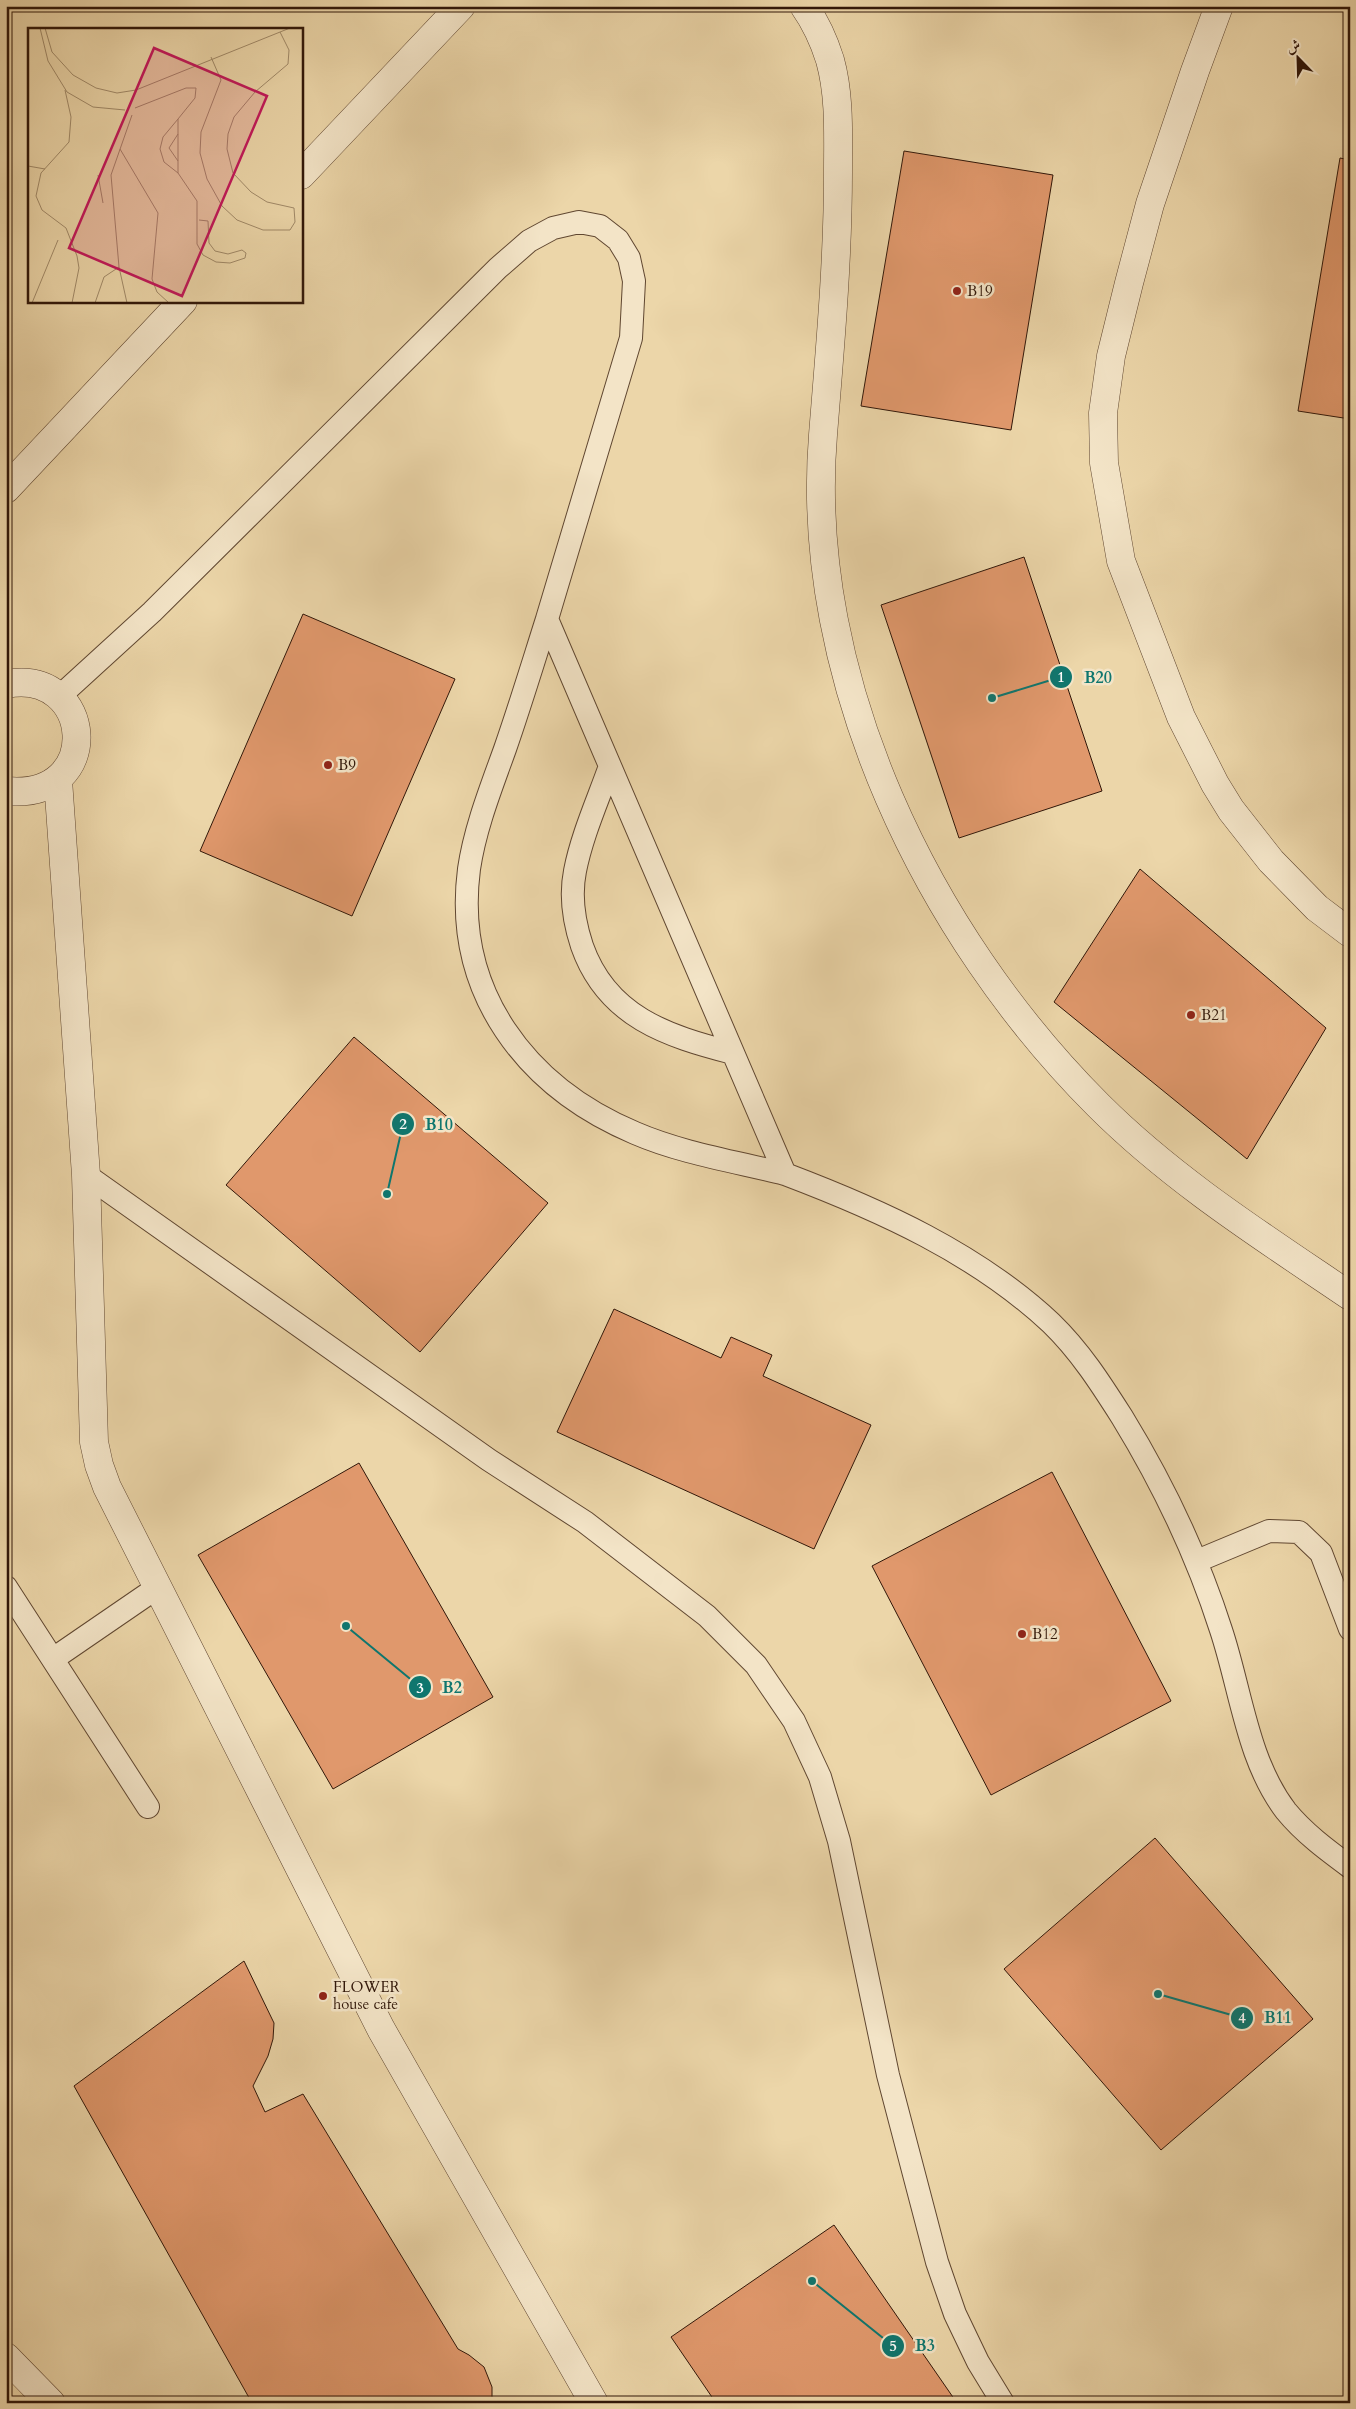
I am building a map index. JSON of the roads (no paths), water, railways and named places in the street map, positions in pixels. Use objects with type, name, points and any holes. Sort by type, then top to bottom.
[{"type":"street","points":[[302,174],[461,6]]},
{"type":"street","points":[[804,6],[821,34],[831,63],[837,95],[838,214],[830,357],[822,438],[820,512],[826,579],[840,649],[864,732],[888,795],[922,866],[959,930],[999,989],[1062,1066],[1099,1106],[1152,1153],[1221,1208],[1350,1296]]},
{"type":"street","points":[[1219,6],[1194,71],[1150,204],[1129,283],[1111,356],[1103,413],[1104,463],[1121,561],[1181,717],[1211,775],[1231,810],[1271,861],[1318,908],[1350,933]]},
{"type":"street","points":[[6,489],[182,302]]},
{"type":"street","points":[[6,684],[26,682],[44,687],[60,696],[71,712],[77,729],[76,748],[70,766],[58,780],[42,789],[24,793],[6,791]]},
{"type":"street","points":[[58,780],[86,1175],[94,1442],[99,1465],[107,1486],[381,2030],[586,2399]]},
{"type":"street","points":[[6,2357],[51,2403]]},
{"type":"lane","points":[[60,696],[152,612],[498,268],[529,242],[553,228],[579,222],[600,226],[618,240],[629,258],[634,280],[631,338],[547,620],[484,812],[470,868],[467,916],[476,963],[490,1006],[524,1057],[556,1087],[594,1114],[638,1134],[671,1145],[785,1174],[859,1202],[922,1233],[974,1266],[1050,1323],[1098,1378],[1129,1428],[1170,1503],[1196,1561],[1221,1629],[1257,1756],[1270,1786],[1286,1811],[1304,1831],[1350,1866]]},
{"type":"lane","points":[[547,620],[785,1174]]},
{"type":"lane","points":[[610,766],[579,854],[573,889],[576,924],[586,956],[602,985],[627,1010],[664,1032],[733,1053]]},
{"type":"lane","points":[[86,1175],[489,1460],[585,1522],[706,1616],[756,1665],[794,1721],[820,1777],[839,1841],[888,2074],[937,2262],[955,2314],[978,2362],[1003,2403]]},
{"type":"lane","points":[[1196,1561],[1269,1531],[1299,1532],[1321,1553],[1350,1629]]},
{"type":"lane","points":[[6,1587],[148,1807]]},
{"type":"lane","points":[[52,1659],[158,1587]]},
{"type":"place","name":"B19","points":[[957,291]]},
{"type":"place","name":"B20","points":[[992,698]]},
{"type":"place","name":"B9","points":[[328,765]]},
{"type":"place","name":"B21","points":[[1191,1015]]},
{"type":"place","name":"B10","points":[[387,1194]]},
{"type":"place","name":"B2","points":[[346,1626]]},
{"type":"place","name":"B12","points":[[1022,1634]]},
{"type":"place","name":"B11","points":[[1158,1994]]},
{"type":"place","name":"FLOWER house cafe","points":[[323,1996]]},
{"type":"place","name":"B3","points":[[812,2281]]}]
